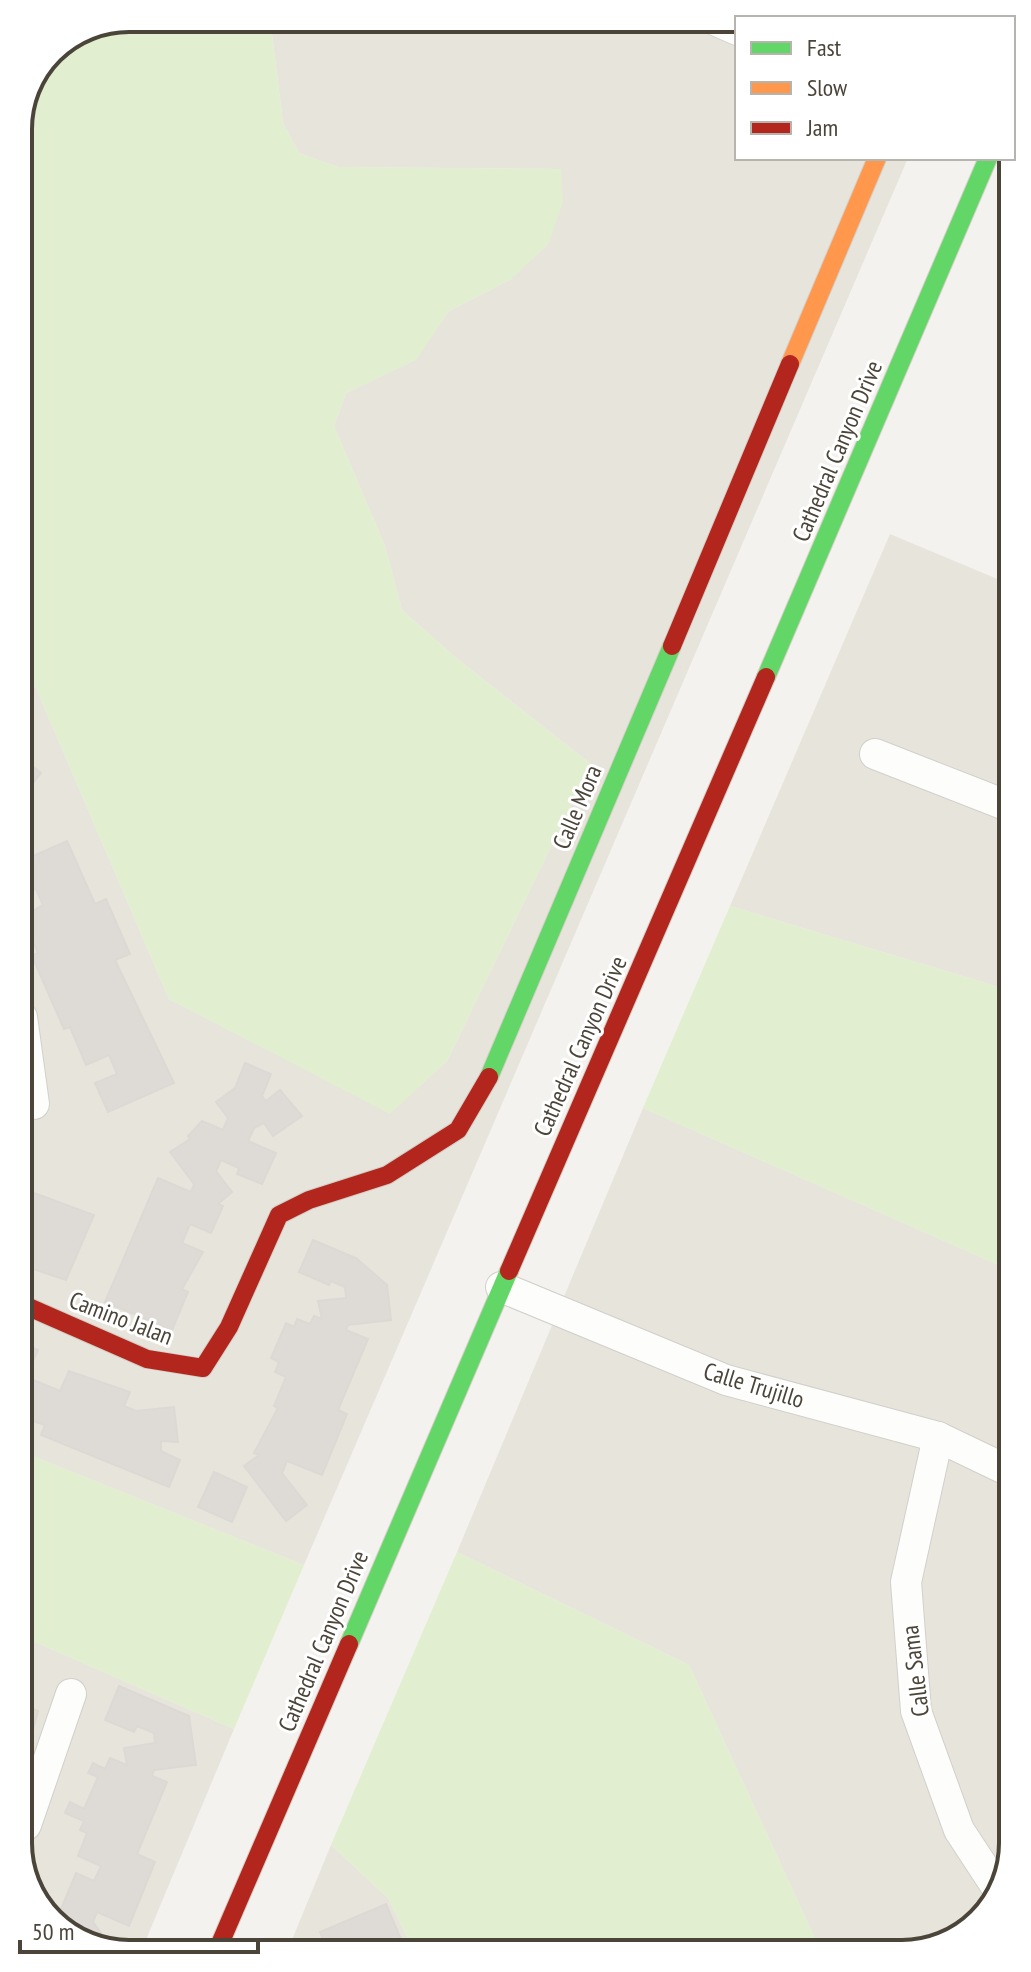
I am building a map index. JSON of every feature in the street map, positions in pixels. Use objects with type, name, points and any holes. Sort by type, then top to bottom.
[{"type":"street","name":"Calle Mora","points":[[203,1368],[229,1327],[279,1215],[309,1200],[387,1175],[458,1130],[493,1070],[876,160]]},
{"type":"street","name":"Cathedral Canyon Drive","points":[[222,1940],[501,1287],[750,718],[987,160]]},
{"type":"street","points":[[875,754],[999,802]]},
{"type":"street","points":[[32,1090],[34,1104]]},
{"type":"street","name":"Calle Trujillo","points":[[501,1287],[726,1380],[938,1437],[999,1466]]},
{"type":"street","name":"Camino Jalan","points":[[32,1309],[147,1359],[203,1368]]},
{"type":"street","name":"Calle Sama","points":[[938,1437],[906,1582],[916,1711],[959,1830],[992,1880]]},
{"type":"street","points":[[32,1808],[71,1694]]},
{"type":"shaded area","points":[[272,32],[735,32],[735,160],[907,160],[304,1565],[32,1456],[32,679],[169,999],[390,1113],[447,1061],[591,764],[455,657],[402,610],[385,546],[334,426],[346,393],[415,360],[449,311],[511,279],[561,169],[338,167],[299,153],[283,123]]},
{"type":"shaded area","points":[[890,534],[999,580],[999,987],[730,906]]},
{"type":"shaded area","points":[[643,1108],[999,1265],[999,1843],[996,1868],[983,1897],[956,1924],[921,1938],[816,1940],[689,1665],[457,1552]]},
{"type":"shaded area","points":[[32,1642],[234,1729],[146,1940],[110,1938],[75,1924],[52,1902],[39,1880],[32,1843]]},
{"type":"shaded area","points":[[331,1845],[388,1898],[409,1940],[292,1940]]},
{"type":"green space","points":[[129,32],[272,32],[283,123],[299,153],[338,167],[561,169],[563,202],[548,245],[511,279],[449,311],[416,360],[346,393],[334,426],[385,546],[402,610],[455,657],[591,764],[447,1061],[390,1114],[169,999],[32,679],[32,122],[35,104],[52,70],[65,56],[92,39]]},
{"type":"green space","points":[[730,906],[999,987],[999,1265],[643,1108]]},
{"type":"green space","points":[[32,1456],[304,1565],[234,1729],[32,1642]]},
{"type":"green space","points":[[457,1552],[689,1665],[816,1940],[409,1940],[388,1898],[331,1845]]},
{"type":"building","points":[[32,766],[41,773],[32,784]]},
{"type":"building","points":[[67,841],[95,904],[106,899],[130,954],[115,960],[174,1083],[108,1112],[95,1083],[117,1074],[109,1055],[86,1065],[70,1027],[64,1029],[32,956],[38,953],[32,940],[32,911],[43,905],[36,889],[32,891],[32,857]]},
{"type":"building","points":[[245,1063],[271,1074],[262,1096],[266,1101],[280,1090],[302,1116],[273,1136],[264,1123],[254,1128],[248,1141],[276,1153],[262,1184],[237,1174],[239,1168],[221,1160],[216,1171],[232,1192],[218,1204],[223,1206],[211,1233],[190,1224],[182,1243],[203,1252],[182,1289],[188,1292],[172,1330],[105,1302],[158,1178],[191,1192],[194,1184],[170,1152],[190,1139],[188,1136],[202,1121],[223,1130],[228,1118],[216,1102],[235,1088]]},
{"type":"building","points":[[32,1192],[94,1215],[66,1280],[32,1269]]},
{"type":"building","points":[[313,1240],[356,1258],[387,1285],[391,1320],[348,1325],[346,1330],[368,1339],[338,1410],[347,1414],[322,1475],[287,1461],[282,1473],[307,1505],[286,1521],[244,1466],[259,1455],[254,1453],[278,1408],[274,1406],[286,1377],[275,1372],[279,1362],[271,1358],[286,1323],[294,1327],[297,1319],[310,1324],[314,1316],[322,1319],[318,1301],[346,1298],[345,1287],[331,1281],[329,1285],[299,1272]]},
{"type":"building","points":[[32,1347],[38,1350],[32,1364]]},
{"type":"building","points":[[69,1371],[130,1392],[124,1406],[136,1411],[174,1407],[178,1442],[161,1441],[161,1451],[180,1460],[169,1487],[41,1435],[45,1425],[33,1421],[32,1379],[60,1391]]},
{"type":"building","points":[[214,1472],[247,1487],[232,1522],[198,1507]]},
{"type":"building","points":[[119,1686],[189,1716],[196,1765],[154,1770],[152,1776],[167,1782],[137,1854],[155,1862],[129,1926],[97,1912],[93,1922],[103,1936],[75,1924],[60,1911],[76,1873],[94,1881],[101,1866],[78,1856],[87,1833],[80,1830],[84,1821],[65,1813],[70,1802],[84,1809],[98,1777],[88,1773],[93,1763],[105,1769],[110,1758],[127,1765],[124,1748],[155,1743],[154,1733],[137,1726],[134,1732],[105,1720]]},
{"type":"building","points":[[32,1708],[38,1711],[32,1733]]},
{"type":"building","points":[[386,1904],[401,1940],[324,1940],[320,1932]]},
{"type":"traffic: fast","points":[[766,677],[987,160]]},
{"type":"traffic: fast","points":[[489,1077],[672,646]]},
{"type":"traffic: fast","points":[[349,1644],[509,1271]]},
{"type":"traffic: slow","points":[[790,364],[876,160]]},
{"type":"traffic: jam","points":[[672,646],[790,364]]},
{"type":"traffic: jam","points":[[509,1271],[766,677]]},
{"type":"traffic: jam","points":[[32,1309],[147,1359],[203,1368],[229,1327],[279,1215],[309,1200],[387,1175],[458,1130],[489,1077]]},
{"type":"traffic: jam","points":[[222,1940],[349,1644]]}]
